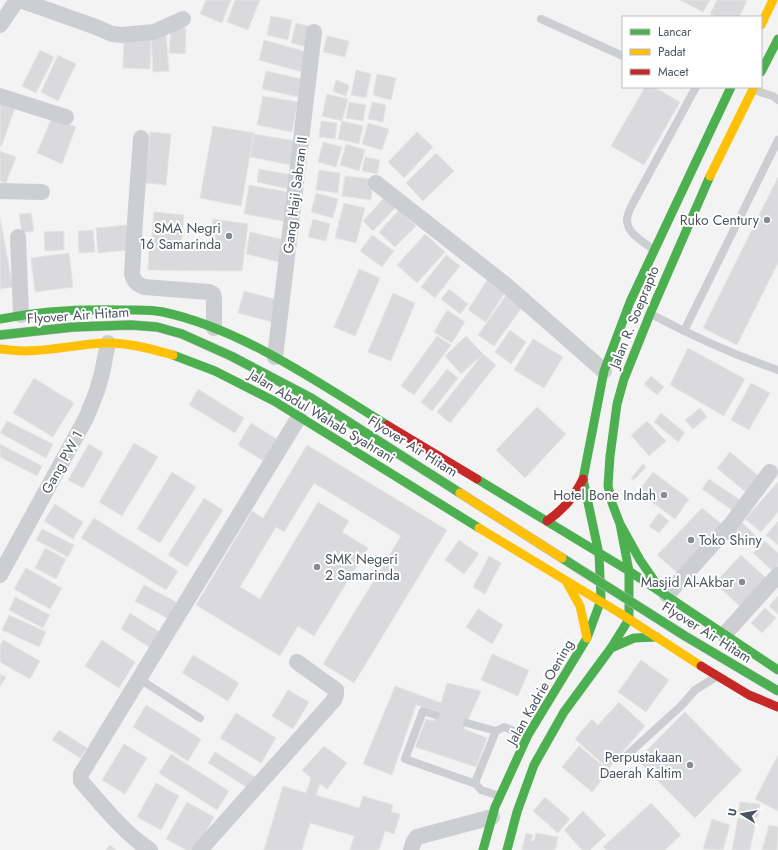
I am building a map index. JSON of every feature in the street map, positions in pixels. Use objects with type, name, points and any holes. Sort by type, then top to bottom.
[{"type":"main road","points":[[762,23],[773,0]]},
{"type":"main road","points":[[762,70],[778,39]]},
{"type":"main road","name":"Jalan R. Soeprapto","points":[[601,600],[599,554],[583,479],[604,371],[630,302],[731,88]]},
{"type":"main road","name":"Jalan R. Soeprapto","points":[[629,619],[629,571],[620,524],[612,503],[608,486],[610,456],[617,404],[624,379],[650,314],[706,184],[753,88]]},
{"type":"main road","name":"Jalan Abdul Wahab Syahrani","points":[[0,320],[21,315],[107,309],[162,312],[191,319],[214,328],[275,357],[408,436],[629,571],[778,670]]},
{"type":"main road","name":"Flyover Air Hitam","points":[[0,335],[73,327],[131,325],[157,327],[182,334],[231,356],[311,398],[685,636],[778,690]]},
{"type":"main road","name":"Jalan Abdul Wahab Syahrani","points":[[0,350],[48,350],[108,343],[144,346],[186,360],[229,377],[274,401],[350,453],[387,471],[419,495],[565,581],[601,600],[716,676],[778,708]]},
{"type":"main road","points":[[387,471],[408,436]]},
{"type":"main road","points":[[547,521],[572,501],[583,479]]},
{"type":"main road","points":[[620,524],[640,560],[665,594]]},
{"type":"main road","points":[[565,581],[580,606],[587,638]]},
{"type":"main road","name":"Jalan Kadrie Oening","points":[[483,850],[492,817],[528,735],[587,638],[601,600]]},
{"type":"main road","points":[[507,850],[534,765],[564,712],[611,648],[629,619]]},
{"type":"main road","points":[[611,648],[634,638],[657,637]]},
{"type":"street","points":[[0,25],[17,0]]},
{"type":"street","points":[[20,0],[112,34],[122,35],[154,32],[183,19]]},
{"type":"street","name":"Gang Haji Sabran II","points":[[275,357],[314,32]]},
{"type":"street","points":[[0,96],[66,117]]},
{"type":"street","points":[[141,138],[132,274],[133,280],[137,284],[144,287],[208,292],[213,294],[214,328]]},
{"type":"street","points":[[376,183],[506,285],[604,371]]},
{"type":"street","points":[[0,191],[42,192]]},
{"type":"street","points":[[18,237],[21,315]]},
{"type":"street","name":"Gang PW 1","points":[[0,575],[86,418],[97,391],[108,343]]},
{"type":"street","points":[[150,850],[111,815],[81,781],[81,774],[138,678],[299,417]]},
{"type":"street","points":[[665,594],[731,524],[770,472]]},
{"type":"street","points":[[724,635],[778,575]]},
{"type":"street","points":[[200,850],[334,700],[336,690],[297,662]]},
{"type":"street","points":[[411,850],[417,837],[492,817]]},
{"type":"lane","points":[[541,18],[622,56]]},
{"type":"lane","points":[[690,88],[691,96]]},
{"type":"lane","points":[[655,250],[633,234],[629,228],[627,219],[632,204],[695,88]]},
{"type":"lane","points":[[753,88],[773,96],[778,100]]},
{"type":"lane","points":[[684,331],[778,140]]},
{"type":"lane","points":[[650,314],[748,360],[778,370]]},
{"type":"lane","points":[[626,756],[682,706],[695,690],[716,676]]},
{"type":"lane","points":[[138,678],[200,718]]},
{"type":"lane","points":[[436,715],[423,711],[405,759],[476,784],[482,790],[500,797]]},
{"type":"lane","points":[[467,722],[496,731]]},
{"type":"lane","points":[[476,784],[476,780],[496,731],[504,727],[528,735]]},
{"type":"building","points":[[206,0],[231,0],[222,23],[200,14]]},
{"type":"building","points":[[235,0],[260,0],[248,30],[227,22]]},
{"type":"building","points":[[680,0],[710,0],[703,12]]},
{"type":"building","points":[[717,0],[747,1],[740,16],[714,16],[710,14]]},
{"type":"building","points":[[271,16],[292,20],[288,40],[267,35]]},
{"type":"building","points":[[296,23],[312,27],[307,47],[291,43]]},
{"type":"building","points":[[171,27],[186,28],[185,54],[169,53]]},
{"type":"building","points":[[124,35],[151,36],[150,69],[123,68]]},
{"type":"building","points":[[166,35],[169,71],[153,72],[151,36]]},
{"type":"building","points":[[327,36],[349,41],[345,57],[323,52]]},
{"type":"building","points":[[264,40],[307,52],[302,72],[259,60]]},
{"type":"building","points":[[40,50],[54,57],[36,93],[22,86]]},
{"type":"building","points":[[58,55],[76,64],[58,101],[41,92]]},
{"type":"building","points":[[356,70],[371,74],[366,98],[351,95]]},
{"type":"building","points":[[266,71],[302,79],[298,97],[262,89]]},
{"type":"building","points":[[377,74],[396,78],[391,100],[373,95]]},
{"type":"building","points":[[336,80],[349,85],[346,96],[333,91]]},
{"type":"building","points":[[644,88],[656,88],[680,102],[644,165],[611,146]]},
{"type":"building","points":[[327,94],[348,99],[342,121],[322,116]]},
{"type":"building","points":[[263,96],[298,102],[292,132],[257,125]]},
{"type":"building","points":[[0,99],[16,105],[1,147],[0,146]]},
{"type":"building","points":[[349,102],[366,105],[363,121],[346,118]]},
{"type":"building","points":[[372,102],[386,105],[383,122],[368,119]]},
{"type":"building","points":[[52,117],[76,127],[62,164],[37,153]]},
{"type":"building","points":[[321,121],[337,123],[335,139],[319,137]]},
{"type":"building","points":[[342,121],[363,126],[359,144],[338,139]]},
{"type":"building","points":[[368,123],[389,129],[382,150],[362,144]]},
{"type":"building","points":[[213,126],[254,133],[241,206],[200,198]]},
{"type":"building","points":[[150,132],[171,134],[166,185],[145,183]]},
{"type":"building","points":[[417,132],[433,147],[404,178],[388,162]]},
{"type":"building","points":[[254,134],[296,141],[292,165],[250,157]]},
{"type":"building","points":[[323,142],[342,147],[336,167],[318,162]]},
{"type":"building","points":[[346,144],[365,150],[359,171],[340,165]]},
{"type":"building","points":[[0,151],[16,157],[6,183],[0,181]]},
{"type":"building","points":[[436,153],[454,171],[423,201],[406,183]]},
{"type":"building","points":[[365,157],[380,160],[377,174],[362,171]]},
{"type":"building","points":[[259,169],[292,175],[289,189],[257,182]]},
{"type":"building","points":[[319,170],[340,173],[338,193],[316,190]]},
{"type":"building","points":[[345,176],[373,179],[371,200],[342,196]]},
{"type":"building","name":"Ruko Century","points":[[778,177],[778,263],[737,345],[703,328]]},
{"type":"building","points":[[249,185],[288,192],[283,221],[244,214]]},
{"type":"building","points":[[316,193],[338,199],[333,218],[311,212]]},
{"type":"building","points":[[385,197],[396,207],[373,231],[363,221]]},
{"type":"building","points":[[344,203],[365,208],[356,243],[335,238]]},
{"type":"building","points":[[399,210],[416,226],[395,247],[379,232]]},
{"type":"building","name":"SMA Negri 16 Samarinda","points":[[154,212],[184,215],[181,248],[209,248],[213,219],[248,224],[242,271],[148,270],[149,247],[151,247]]},
{"type":"building","points":[[31,213],[34,231],[22,233],[19,214]]},
{"type":"building","points":[[0,218],[13,287],[0,289]]},
{"type":"building","points":[[313,219],[330,224],[326,241],[308,237]]},
{"type":"building","points":[[127,225],[129,250],[98,253],[96,228]]},
{"type":"building","points":[[93,230],[95,252],[79,253],[78,231]]},
{"type":"building","points":[[64,231],[64,250],[45,251],[44,232]]},
{"type":"building","points":[[250,232],[284,240],[279,262],[246,254]]},
{"type":"building","points":[[425,234],[445,252],[417,283],[397,265]]},
{"type":"building","points":[[372,235],[394,251],[382,267],[360,251]]},
{"type":"building","points":[[69,253],[73,287],[35,292],[31,258]]},
{"type":"building","points":[[446,255],[460,266],[435,298],[421,287]]},
{"type":"building","points":[[359,269],[380,278],[355,336],[334,327]]},
{"type":"building","points":[[489,277],[507,289],[486,322],[468,310]]},
{"type":"building","points":[[449,289],[468,304],[460,314],[441,299]]},
{"type":"building","points":[[244,291],[278,300],[272,322],[238,313]]},
{"type":"building","points":[[393,293],[415,303],[391,361],[368,352]]},
{"type":"building","points":[[507,294],[523,306],[494,346],[478,335]]},
{"type":"building","points":[[447,310],[465,322],[452,343],[434,332]]},
{"type":"building","points":[[510,330],[526,342],[511,364],[495,352]]},
{"type":"building","points":[[437,336],[451,345],[414,395],[401,386]]},
{"type":"building","points":[[466,336],[483,354],[461,374],[445,356]]},
{"type":"building","points":[[533,339],[563,357],[544,388],[514,370]]},
{"type":"building","points":[[688,348],[745,379],[724,416],[670,385]]},
{"type":"building","points":[[483,354],[496,365],[450,423],[437,412]]},
{"type":"building","points":[[447,369],[458,378],[432,411],[421,402]]},
{"type":"building","points":[[651,376],[664,387],[657,395],[644,384]]},
{"type":"building","points":[[34,378],[74,403],[53,437],[13,413]]},
{"type":"building","points":[[751,383],[770,393],[749,430],[731,420]]},
{"type":"building","points":[[198,389],[244,418],[235,433],[189,405]]},
{"type":"building","points":[[537,407],[566,434],[525,478],[496,450]]},
{"type":"building","points":[[700,408],[707,417],[693,429],[685,420]]},
{"type":"building","points":[[661,413],[685,433],[678,442],[654,422]]},
{"type":"building","points":[[7,421],[53,444],[46,458],[0,433]]},
{"type":"building","points":[[647,421],[666,441],[649,456],[631,435]]},
{"type":"building","points":[[251,423],[278,440],[265,462],[238,445]]},
{"type":"building","points":[[134,443],[158,457],[122,516],[99,502]]},
{"type":"building","points":[[0,444],[42,466],[37,476],[0,457]]},
{"type":"building","points":[[89,444],[103,453],[83,488],[68,480]]},
{"type":"building","name":"SMK Negeri 2 Samarinda","points":[[307,445],[447,530],[354,683],[323,664],[401,536],[314,483],[284,532],[276,527],[240,587],[260,599],[318,502],[349,521],[342,532],[368,548],[314,636],[298,626],[280,656],[196,605],[252,511],[263,518]]},
{"type":"building","points":[[730,452],[761,478],[748,494],[717,468]]},
{"type":"building","points":[[643,464],[646,467],[634,480],[631,478]]},
{"type":"building","points":[[172,472],[196,487],[160,543],[137,529]]},
{"type":"building","name":"Hotel Bone Indah","points":[[653,472],[689,499],[675,519],[638,492]]},
{"type":"building","points":[[709,479],[743,502],[736,513],[702,489]]},
{"type":"building","points":[[778,482],[778,512],[761,532],[745,519]]},
{"type":"building","points":[[204,498],[223,510],[187,567],[168,555]]},
{"type":"building","points":[[55,504],[83,522],[73,539],[44,521]]},
{"type":"building","name":"Toko Shiny","points":[[702,508],[723,525],[681,576],[657,555]]},
{"type":"building","points":[[659,513],[669,521],[659,533],[649,526]]},
{"type":"building","points":[[94,518],[178,571],[166,590],[81,538]]},
{"type":"building","points":[[778,521],[778,545],[766,535]]},
{"type":"building","points":[[742,522],[755,535],[746,545],[732,532]]},
{"type":"building","points":[[42,529],[74,545],[68,557],[36,540]]},
{"type":"building","points":[[459,540],[479,554],[464,574],[445,560]]},
{"type":"building","points":[[765,541],[778,553],[778,568],[774,572],[753,553]]},
{"type":"building","points":[[45,548],[66,559],[56,579],[35,568]]},
{"type":"building","name":"Masjid Al-Akbar","points":[[741,555],[769,581],[744,610],[715,583]]},
{"type":"building","points":[[489,556],[501,563],[485,594],[473,587]]},
{"type":"building","points":[[26,568],[62,588],[50,609],[14,589]]},
{"type":"building","points":[[144,585],[178,603],[169,619],[135,601]]},
{"type":"building","points":[[778,596],[778,614],[769,606]]},
{"type":"building","points":[[15,597],[50,615],[43,628],[9,610]]},
{"type":"building","points":[[765,608],[776,618],[762,633],[751,623]]},
{"type":"building","points":[[478,609],[503,625],[492,644],[466,627]]},
{"type":"building","points":[[130,613],[161,633],[152,649],[121,629]]},
{"type":"building","points":[[9,615],[46,632],[39,647],[2,630]]},
{"type":"building","points":[[3,640],[40,661],[30,679],[0,662],[0,646]]},
{"type":"building","points":[[102,640],[135,662],[119,688],[85,666]]},
{"type":"building","points":[[492,654],[529,670],[518,696],[481,680]]},
{"type":"building","points":[[193,655],[239,683],[228,701],[182,673]]},
{"type":"building","points":[[641,660],[669,680],[646,712],[618,692]]},
{"type":"building","points":[[0,674],[6,677],[0,687]]},
{"type":"building","points":[[447,683],[481,691],[464,729],[487,738],[476,767],[415,747],[426,719],[434,721],[438,711],[416,705],[392,775],[363,764],[395,686],[441,703]]},
{"type":"building","points":[[288,690],[309,702],[293,729],[272,716]]},
{"type":"building","points":[[619,702],[645,726],[608,769],[575,739],[592,719],[598,725]]},
{"type":"building","points":[[146,705],[201,739],[188,761],[133,727]]},
{"type":"building","name":"Perpustakaan Daerah Kaltim","points":[[685,712],[742,770],[695,818],[637,760]]},
{"type":"building","points":[[236,713],[276,738],[261,763],[220,738]]},
{"type":"building","points":[[59,730],[87,748],[80,758],[52,740]]},
{"type":"building","points":[[124,744],[147,758],[125,794],[102,780]]},
{"type":"building","points":[[324,746],[347,763],[327,789],[320,784],[316,795],[359,808],[363,796],[393,805],[391,812],[400,814],[394,834],[385,831],[379,850],[350,850],[354,836],[310,823],[302,850],[264,850],[283,786],[306,793],[311,778],[302,770]]},
{"type":"building","points":[[579,746],[609,771],[592,792],[562,767]]},
{"type":"building","points":[[215,752],[255,777],[248,788],[208,763]]},
{"type":"building","points":[[171,754],[229,791],[217,810],[159,773]]},
{"type":"building","points":[[778,755],[778,811],[755,799]]},
{"type":"building","points":[[156,783],[179,796],[161,830],[137,817]]},
{"type":"building","points":[[545,797],[570,819],[558,833],[533,811]]},
{"type":"building","points":[[187,802],[214,817],[196,850],[186,850],[166,839]]},
{"type":"building","points":[[740,802],[760,804],[758,818],[738,815]]},
{"type":"building","points":[[651,803],[681,835],[665,850],[606,850],[603,847]]},
{"type":"building","points":[[583,811],[606,835],[590,850],[582,850],[564,830]]},
{"type":"building","points":[[738,818],[756,821],[750,850],[732,850]]},
{"type":"building","points":[[712,819],[730,825],[723,850],[703,849]]},
{"type":"building","points":[[769,825],[778,827],[777,850],[762,850]]},
{"type":"building","points":[[526,833],[533,835],[531,841],[534,841],[536,833],[558,837],[555,850],[522,850]]},
{"type":"building","points":[[110,845],[116,850],[106,850]]},
{"type":"traffic: fast","points":[[762,70],[778,39]]},
{"type":"traffic: fast","points":[[601,599],[599,554],[583,479],[604,371],[630,302],[731,88]]},
{"type":"traffic: fast","points":[[629,618],[629,571],[620,524],[612,503],[608,486],[610,456],[617,404],[624,379],[650,314],[710,176]]},
{"type":"traffic: fast","points":[[0,319],[60,311],[148,310],[163,312],[193,320],[251,344],[279,359],[387,425]]},
{"type":"traffic: fast","points":[[0,335],[73,327],[131,325],[157,327],[182,334],[231,356],[311,398],[460,493]]},
{"type":"traffic: fast","points":[[173,355],[215,371],[274,401],[479,528]]},
{"type":"traffic: fast","points":[[477,479],[629,571],[778,670]]},
{"type":"traffic: fast","points":[[620,524],[640,560],[656,583]]},
{"type":"traffic: fast","points":[[562,558],[685,636],[778,691]]},
{"type":"traffic: fast","points":[[483,850],[495,807],[528,735],[587,638],[601,600]]},
{"type":"traffic: fast","points":[[507,850],[517,812],[534,765],[564,712],[611,648],[629,619]]},
{"type":"traffic: fast","points":[[611,648],[634,638],[657,637]]},
{"type":"traffic: slow","points":[[762,23],[773,0]]},
{"type":"traffic: slow","points":[[710,176],[754,88]]},
{"type":"traffic: slow","points":[[0,349],[26,351],[113,343],[139,346],[173,355]]},
{"type":"traffic: slow","points":[[460,493],[562,558]]},
{"type":"traffic: slow","points":[[479,528],[618,612],[701,666]]},
{"type":"traffic: slow","points":[[566,581],[580,606],[587,638]]},
{"type":"traffic: jam","points":[[387,425],[477,479]]},
{"type":"traffic: jam","points":[[547,521],[559,512],[568,502],[583,479]]},
{"type":"traffic: jam","points":[[701,666],[749,695],[778,707]]},
{"type":"place","name":"Ruko Century","points":[[767,220]]},
{"type":"place","name":"SMA Negri 16 Samarinda","points":[[229,236]]},
{"type":"place","name":"Hotel Bone Indah","points":[[664,495]]},
{"type":"place","name":"Toko Shiny","points":[[691,540]]},
{"type":"place","name":"SMK Negeri 2 Samarinda","points":[[317,567]]},
{"type":"place","name":"Masjid Al-Akbar","points":[[742,582]]},
{"type":"place","name":"Perpustakaan Daerah Kaltim","points":[[690,765]]}]
